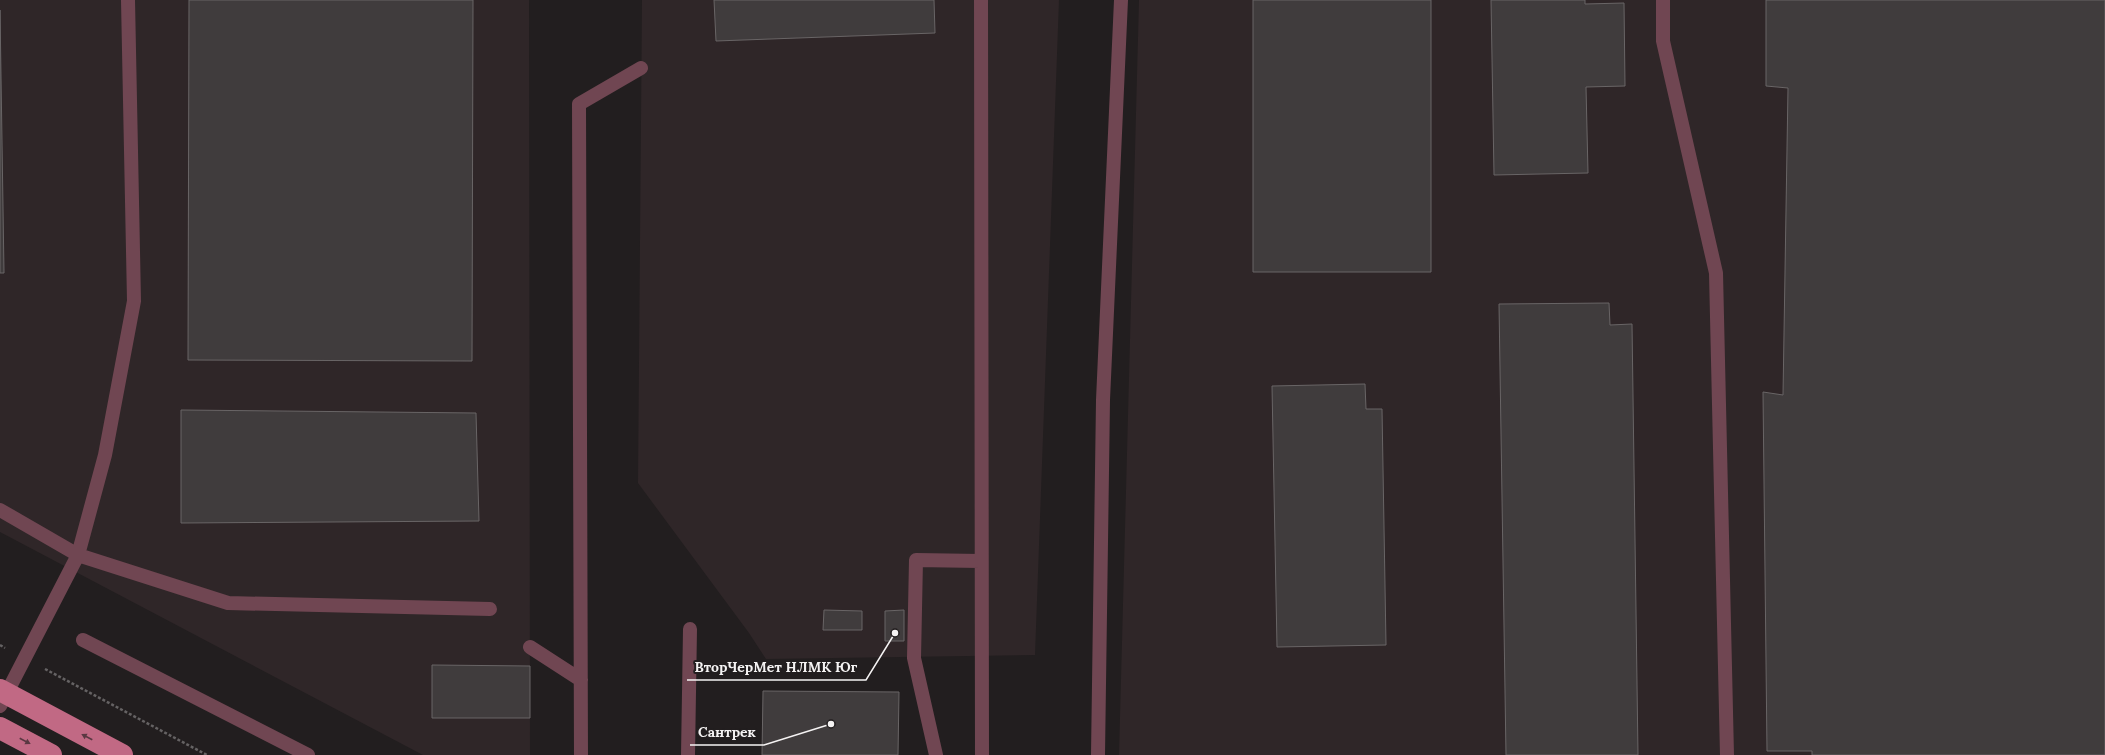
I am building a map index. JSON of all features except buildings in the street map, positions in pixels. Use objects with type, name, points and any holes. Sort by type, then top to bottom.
[{"type":"main road","points":[[2,697],[122,755]]},
{"type":"main road","points":[[0,728],[51,755]]},
{"type":"lane","points":[[2,697],[25,658],[78,555],[105,455],[134,301],[128,0]]},
{"type":"lane","points":[[981,0],[980,561],[982,755]]},
{"type":"lane","points":[[1098,755],[1103,400],[1122,0]]},
{"type":"lane","points":[[1663,0],[1663,41],[1716,273],[1727,755]]},
{"type":"lane","points":[[581,755],[579,104],[641,68]]},
{"type":"lane","points":[[0,510],[78,555],[228,603],[490,609]]},
{"type":"lane","points":[[936,755],[914,658],[916,560],[980,561]]},
{"type":"lane","points":[[688,755],[690,629]]},
{"type":"lane","points":[[83,640],[308,755]]},
{"type":"lane","points":[[530,647],[581,680]]},
{"type":"path","points":[[0,645],[207,755]]},
{"type":"shaded area","points":[[0,0],[529,0],[530,755],[423,755],[0,532]]},
{"type":"shaded area","points":[[642,0],[1059,0],[1035,655],[766,659],[749,633],[638,483]]},
{"type":"shaded area","points":[[1139,0],[2105,0],[2105,755],[1119,755]]},
{"type":"place","name":"ВторЧерМет НЛМК Юг","points":[[895,633]]},
{"type":"place","name":"Сантрек","points":[[831,724]]}]
